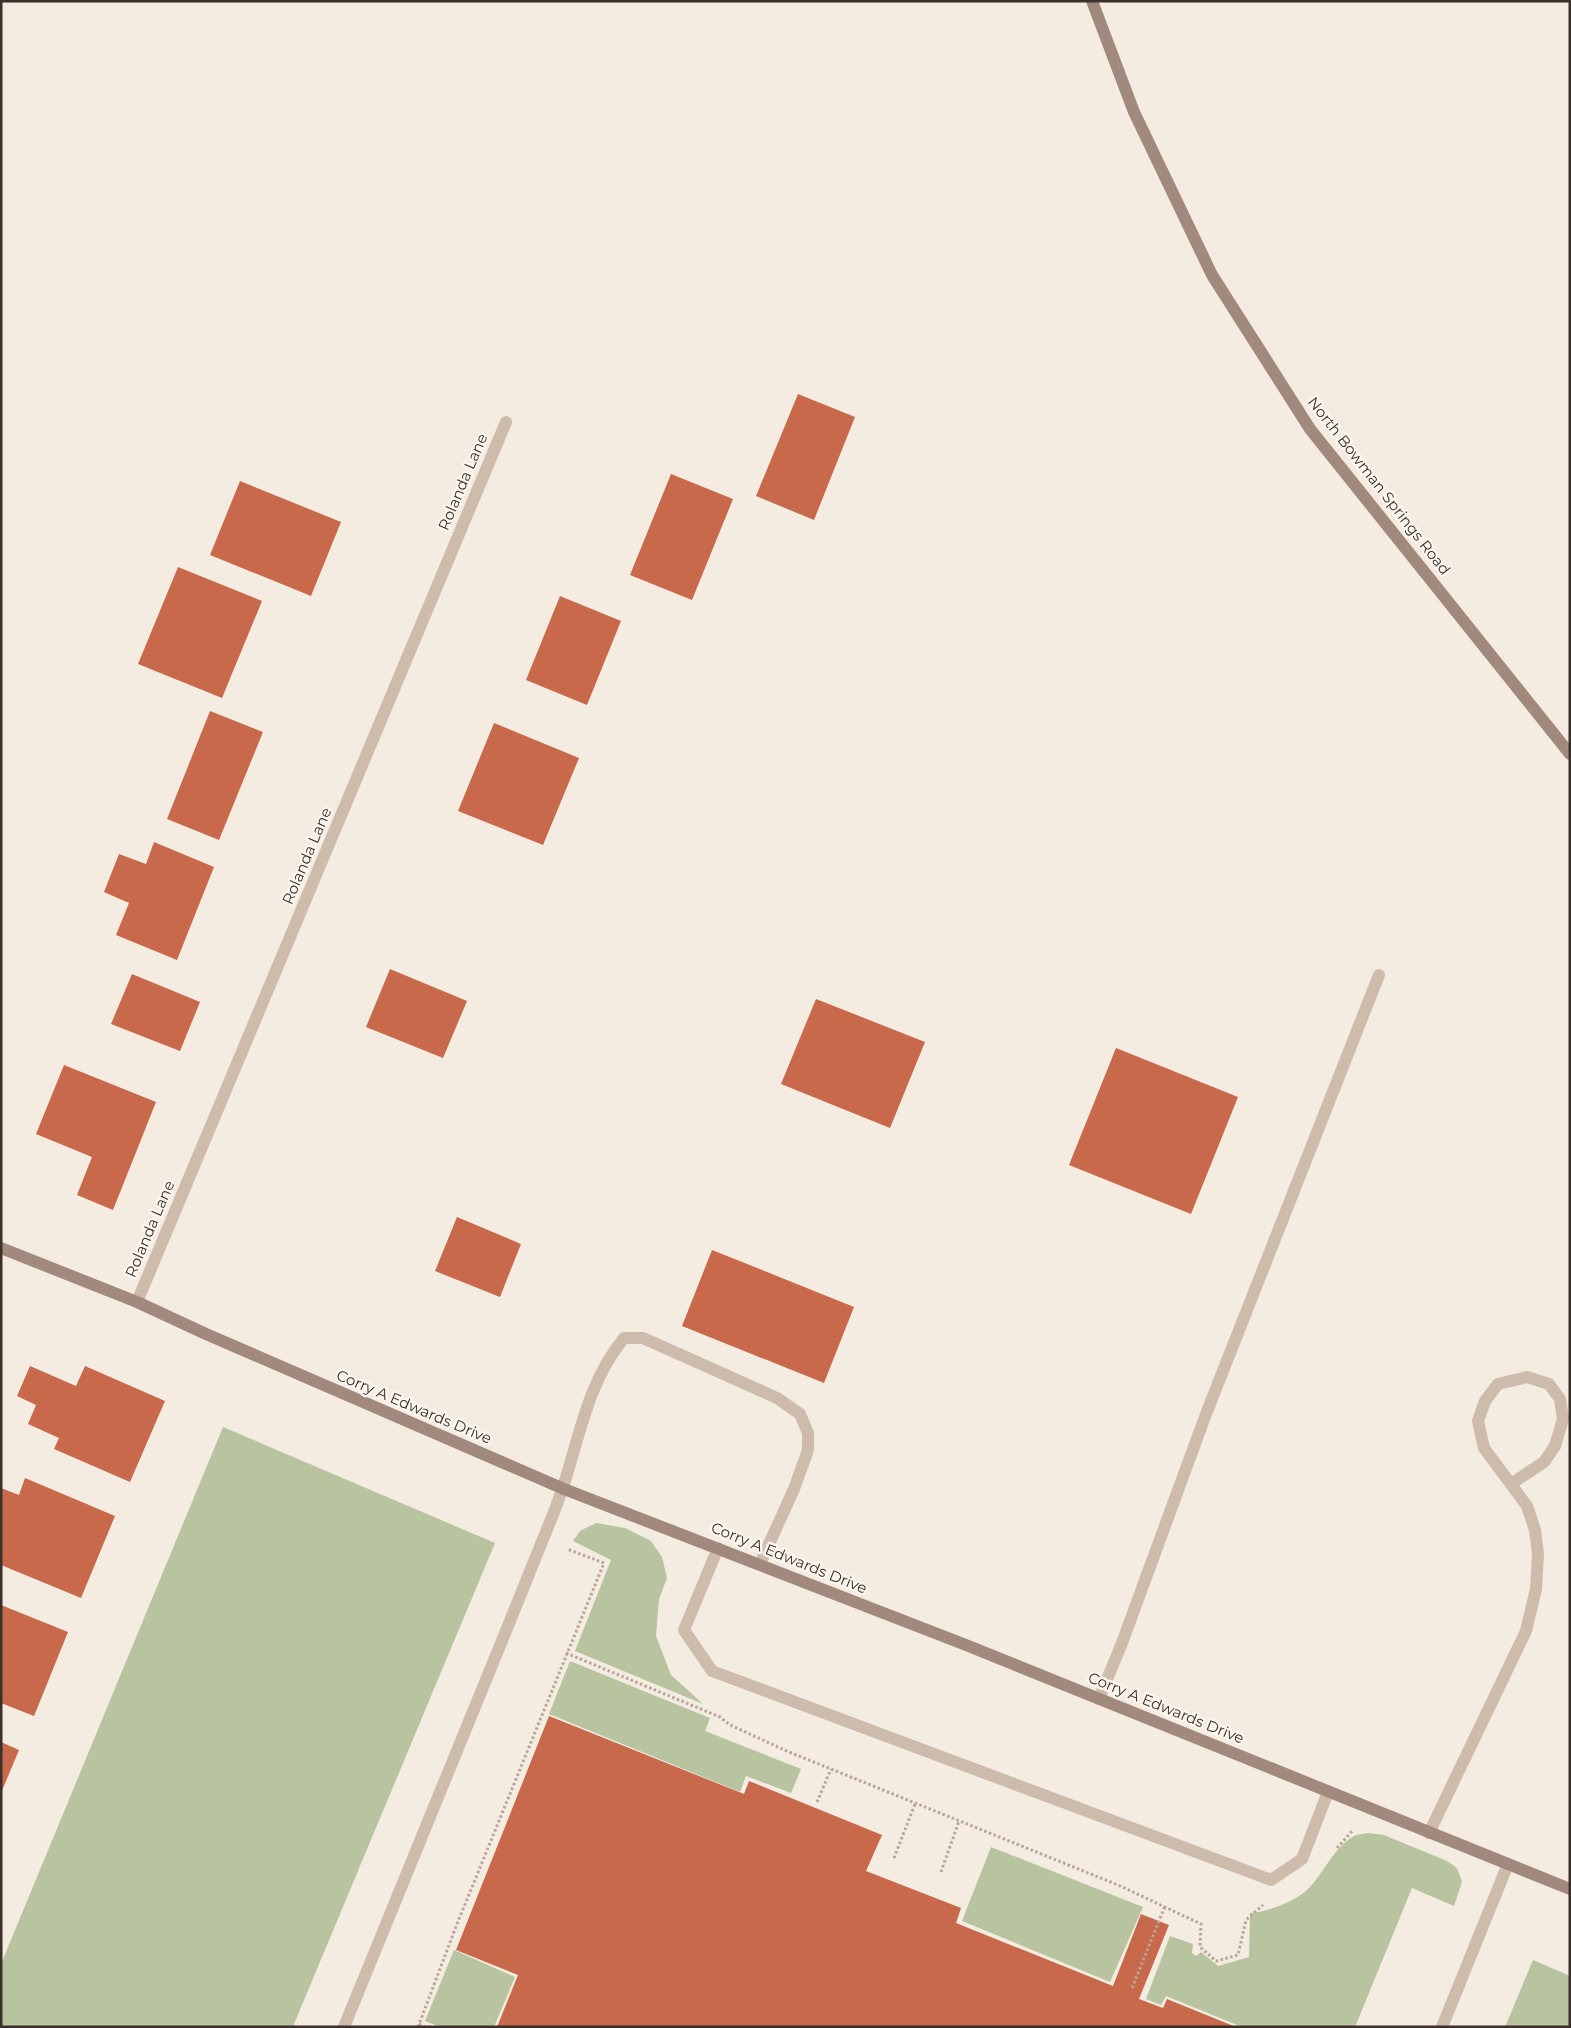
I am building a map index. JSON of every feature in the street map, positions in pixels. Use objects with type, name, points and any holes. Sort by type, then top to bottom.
[{"type":"street","name":"North Bowman Springs Road","points":[[1092,1],[1134,112],[1212,275],[1310,429],[1570,754]]},
{"type":"street","name":"Rolanda Lane","points":[[138,1302],[506,422]]},
{"type":"street","points":[[1099,1699],[1206,1414],[1379,975]]},
{"type":"street","name":"Corry A Edwards Drive","points":[[1,1248],[138,1302],[206,1334],[564,1489],[760,1564],[1570,1889]]},
{"type":"street","points":[[344,2027],[564,1489],[591,1394],[612,1353],[624,1338],[643,1338],[777,1398],[800,1414],[808,1434],[808,1450],[794,1489],[760,1564]]},
{"type":"street","points":[[1430,1832],[1526,1631],[1536,1589],[1538,1554],[1535,1530],[1527,1506],[1484,1448],[1478,1421],[1484,1401],[1498,1384],[1527,1377],[1549,1384],[1560,1399],[1563,1419],[1555,1446],[1544,1462],[1511,1484]]},
{"type":"street","points":[[718,1548],[684,1630],[712,1671],[1271,1880],[1302,1859],[1328,1792]]},
{"type":"street","points":[[1442,2027],[1508,1864]]},
{"type":"path","points":[[425,2027],[419,2026],[566,1653],[604,1563],[543,1540]]},
{"type":"path","points":[[566,1653],[720,1717],[730,1725],[831,1769],[1118,1885],[1165,1906],[1201,1924],[1200,1947],[1216,1961],[1238,1955]]},
{"type":"path","points":[[817,1802],[831,1769]]},
{"type":"path","points":[[894,1858],[914,1804]]},
{"type":"path","points":[[941,1872],[959,1820]]},
{"type":"path","points":[[1132,1988],[1165,1906]]},
{"type":"green space","points":[[223,1427],[495,1543],[294,2024],[295,2027],[1,2027],[1,1964]]},
{"type":"green space","points":[[596,1523],[625,1528],[651,1541],[662,1557],[667,1578],[659,1599],[656,1636],[671,1675],[703,1704],[575,1651],[611,1560],[573,1541],[580,1531]]},
{"type":"green space","points":[[570,1661],[710,1718],[705,1731],[801,1769],[791,1793],[746,1776],[740,1792],[549,1714]]},
{"type":"green space","points":[[1369,1833],[1384,1835],[1447,1861],[1457,1868],[1462,1882],[1454,1906],[1412,1888],[1355,2027],[1242,2027],[1166,1996],[1161,2005],[1146,1999],[1170,1936],[1193,1944],[1192,1953],[1196,1956],[1201,1952],[1218,1966],[1249,1957],[1250,1913],[1273,1908],[1304,1893],[1335,1853],[1347,1841],[1356,1835]]},
{"type":"green space","points":[[991,1847],[1143,1907],[1110,1982],[962,1921]]},
{"type":"green space","points":[[454,1950],[515,1977],[494,2027],[440,2027],[425,2021]]},
{"type":"green space","points":[[1533,1960],[1570,1976],[1570,2027],[1505,2027]]},
{"type":"building","points":[[798,394],[855,417],[814,520],[756,496]]},
{"type":"building","points":[[671,474],[733,499],[692,600],[630,575]]},
{"type":"building","points":[[240,481],[341,522],[311,596],[210,555]]},
{"type":"building","points":[[178,567],[262,601],[222,698],[138,664]]},
{"type":"building","points":[[560,596],[621,621],[587,705],[526,680]]},
{"type":"building","points":[[210,711],[263,732],[219,840],[167,819]]},
{"type":"building","points":[[494,723],[579,758],[543,845],[458,811]]},
{"type":"building","points":[[154,842],[214,867],[177,960],[116,935],[129,903],[104,892],[119,854],[146,864]]},
{"type":"building","points":[[390,969],[467,1001],[443,1058],[366,1027]]},
{"type":"building","points":[[132,974],[200,1002],[180,1051],[111,1024]]},
{"type":"building","points":[[816,999],[925,1042],[890,1128],[781,1084]]},
{"type":"building","points":[[1116,1048],[1238,1097],[1191,1214],[1069,1165]]},
{"type":"building","points":[[64,1065],[156,1102],[113,1210],[77,1195],[92,1157],[36,1134]]},
{"type":"building","points":[[457,1217],[521,1244],[500,1297],[435,1271]]},
{"type":"building","points":[[712,1250],[854,1307],[824,1383],[682,1326]]},
{"type":"building","points":[[30,1366],[76,1386],[85,1366],[165,1401],[130,1482],[54,1449],[59,1438],[28,1424],[36,1405],[17,1396]]},
{"type":"building","points":[[25,1478],[115,1516],[81,1598],[1,1565],[1,1488],[19,1495]]},
{"type":"building","points":[[1,1605],[68,1632],[34,1716],[1,1703]]},
{"type":"building","points":[[549,1716],[744,1794],[749,1781],[882,1835],[866,1871],[961,1908],[956,1923],[1113,1986],[1141,1914],[1169,1925],[1139,1999],[1163,2008],[1167,1999],[1236,2027],[497,2027],[518,1975],[456,1950]]},
{"type":"building","points":[[1,1742],[19,1750],[1,1793]]}]
